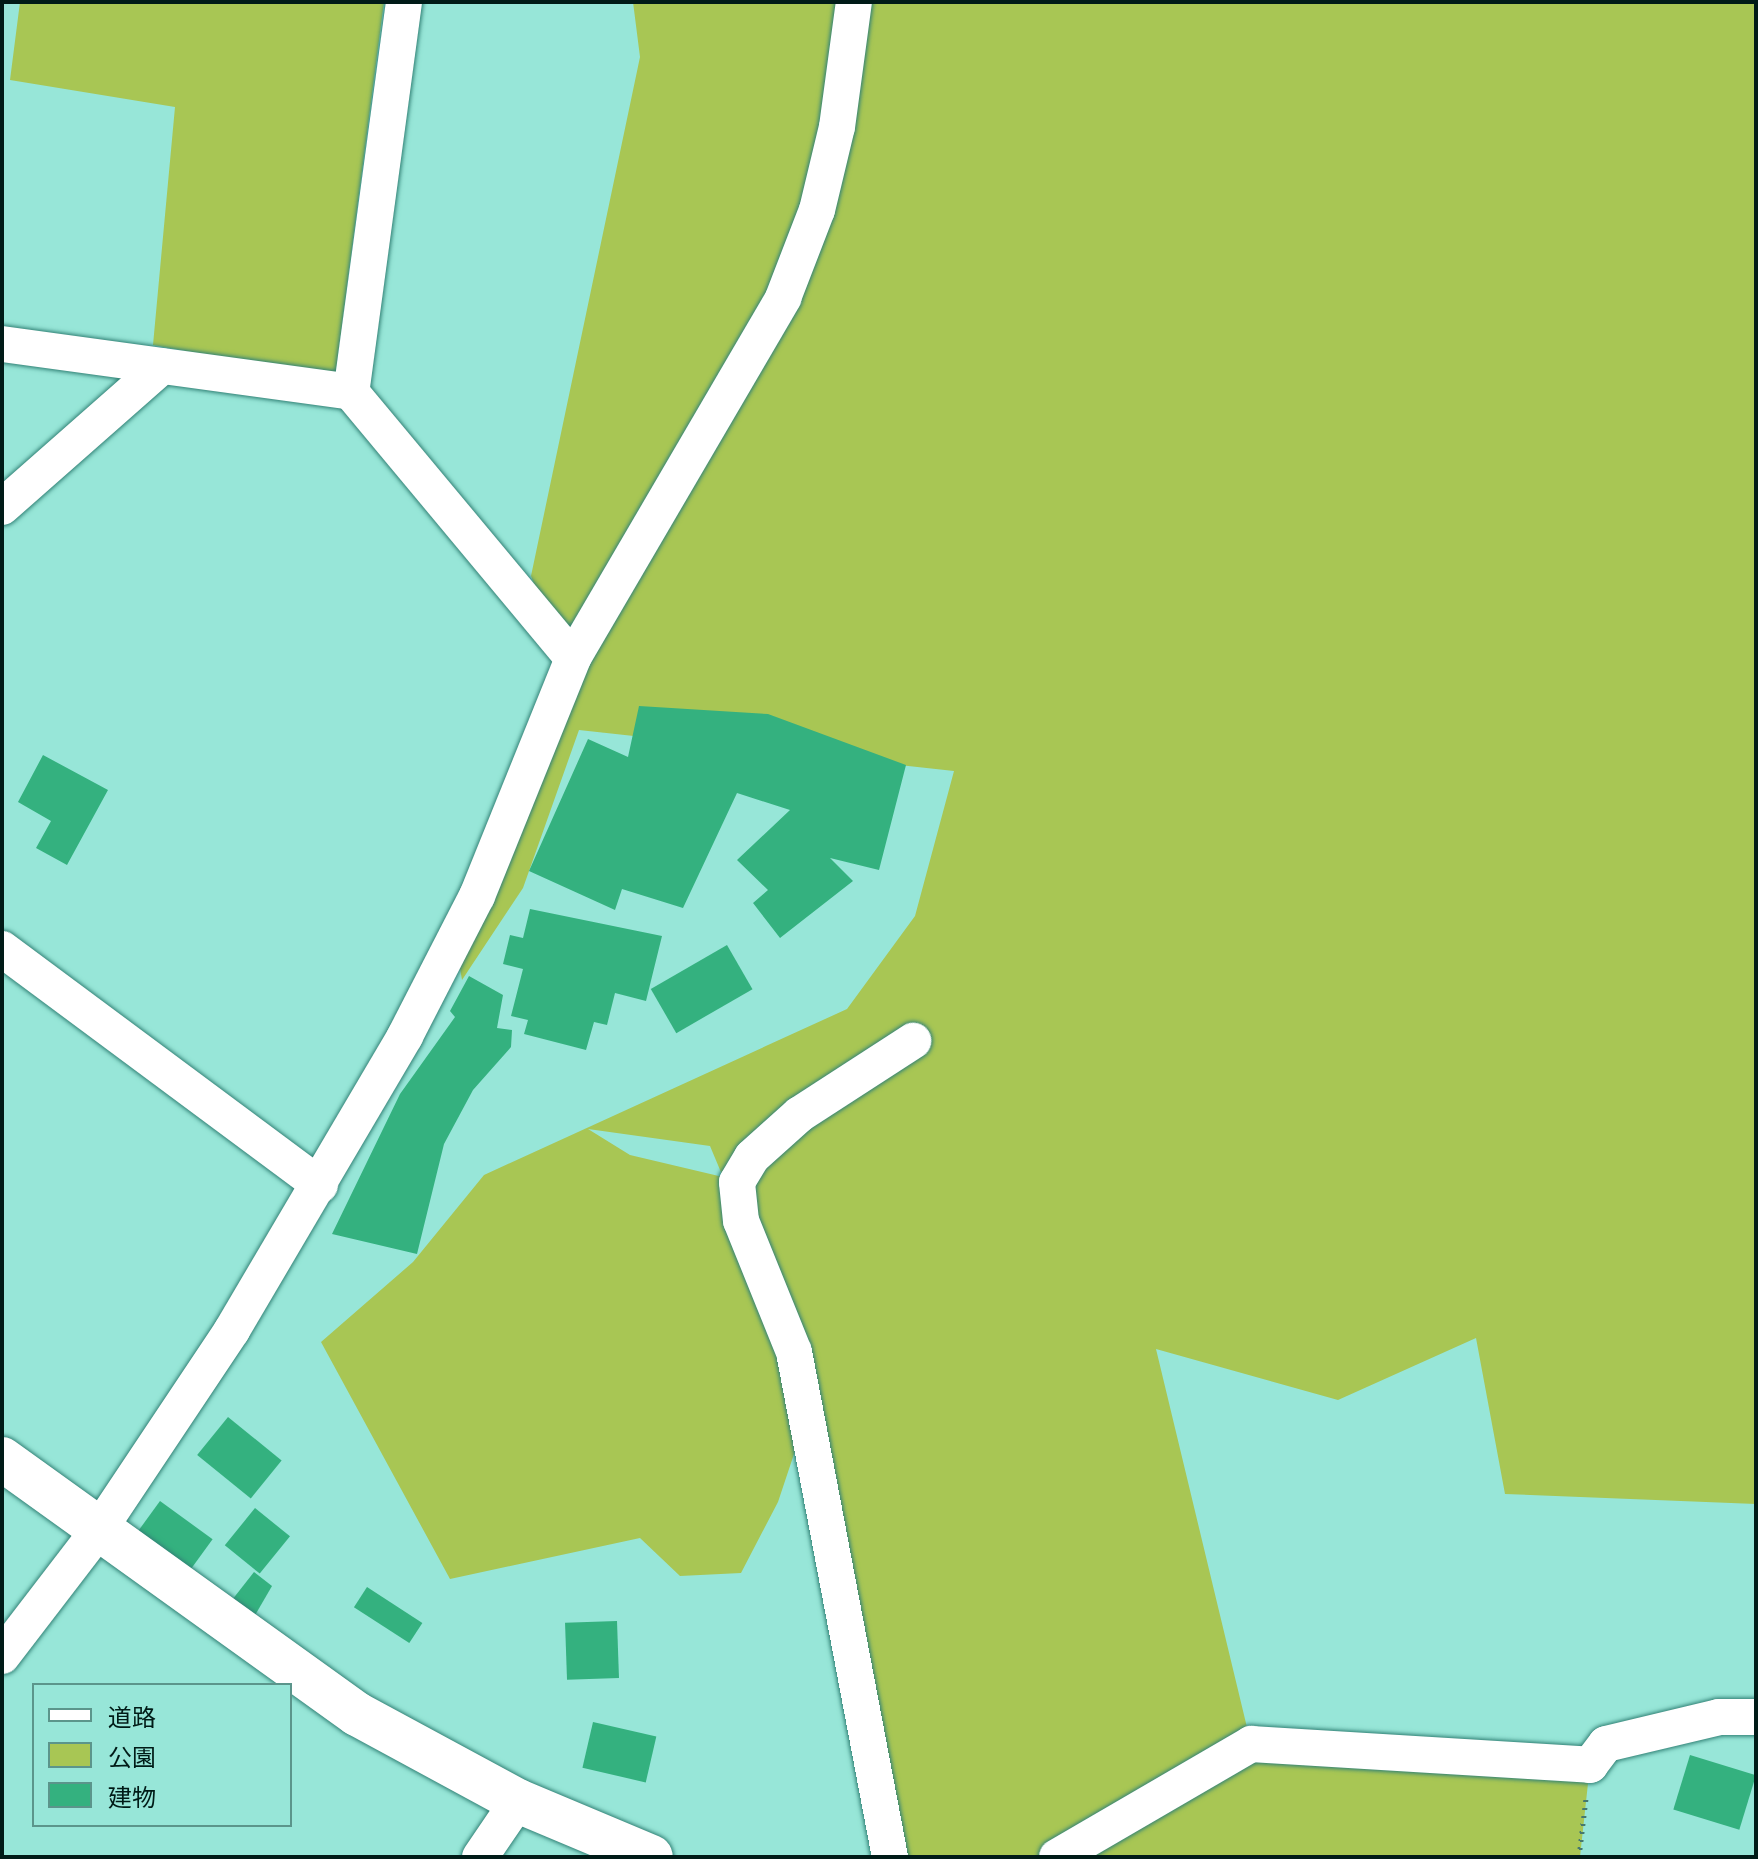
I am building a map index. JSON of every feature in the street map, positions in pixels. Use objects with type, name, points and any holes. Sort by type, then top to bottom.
[{"type":"street","points":[[351,392],[404,2]]},
{"type":"street","points":[[2,1656],[98,1531],[320,1185],[477,896],[573,658],[783,298],[834,141],[854,2]]},
{"type":"street","points":[[2,344],[351,392],[573,658]]},
{"type":"street","points":[[2,507],[162,366]]},
{"type":"street","points":[[2,949],[320,1185]]},
{"type":"street","points":[[890,1857],[794,1352],[741,1221],[737,1182],[752,1157],[800,1114],[913,1041]]},
{"type":"street","points":[[2,1459],[98,1531],[357,1714],[518,1801],[651,1857]]},
{"type":"street","points":[[1057,1857],[1251,1744],[1590,1765],[1606,1744],[1719,1717],[1756,1717]]},
{"type":"street","points":[[480,1857],[518,1801]]},
{"type":"path","points":[[1579,1857],[1590,1765]]},
{"type":"green space","points":[[20,2],[384,2],[335,378],[153,345],[175,107],[10,80]]},
{"type":"green space","points":[[633,2],[1756,2],[1756,1504],[1505,1494],[1476,1338],[1338,1400],[1156,1349],[1251,1744],[1590,1765],[1580,1857],[890,1857],[806,1418],[778,1502],[741,1573],[680,1576],[640,1538],[450,1579],[321,1342],[413,1262],[484,1175],[847,1009],[915,916],[954,771],[579,730],[523,888],[462,980],[455,939],[568,670],[531,576],[640,57]],"holes":[[[588,1129],[710,1146],[723,1177],[630,1155]]]},
{"type":"building","points":[[639,706],[768,714],[906,765],[879,870],[830,858],[853,881],[780,938],[753,903],[768,890],[737,860],[790,810],[737,793],[683,908],[622,889],[615,910],[529,871],[588,739],[628,757]]},
{"type":"building","points":[[43,755],[108,790],[67,865],[36,848],[51,821],[18,802]]},
{"type":"building","points":[[530,909],[662,936],[646,1001],[615,993],[607,1025],[594,1022],[586,1050],[524,1034],[528,1020],[511,1016],[523,969],[503,964],[510,935],[523,938]]},
{"type":"building","points":[[727,945],[753,989],[676,1033],[651,989]]},
{"type":"building","points":[[469,976],[503,995],[497,1028],[512,1030],[511,1047],[473,1090],[444,1144],[417,1254],[332,1234],[400,1094],[455,1017],[450,1011]]},
{"type":"building","points":[[228,1417],[282,1460],[251,1499],[197,1455]]},
{"type":"building","points":[[160,1501],[213,1539],[190,1571],[137,1533]]},
{"type":"building","points":[[255,1508],[290,1536],[260,1574],[225,1545]]},
{"type":"building","points":[[254,1572],[272,1586],[254,1617],[232,1600]]},
{"type":"building","points":[[367,1587],[422,1623],[409,1643],[354,1607]]},
{"type":"building","points":[[617,1621],[619,1678],[567,1680],[565,1623]]},
{"type":"building","points":[[593,1722],[656,1737],[646,1782],[582,1768]]},
{"type":"building","points":[[1690,1755],[1756,1775],[1739,1830],[1673,1810]]}]
